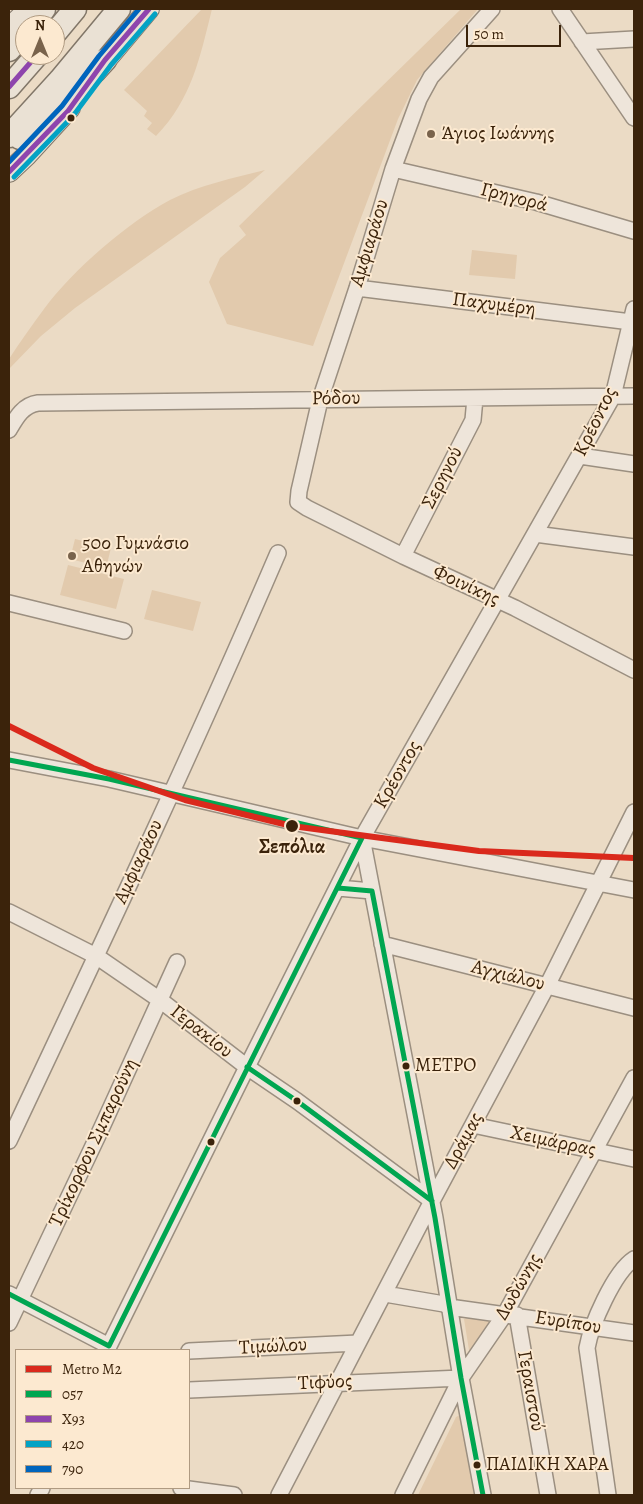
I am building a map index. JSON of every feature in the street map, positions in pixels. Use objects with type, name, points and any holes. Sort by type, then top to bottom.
[{"type":"highway","points":[[65,21],[75,9]]},
{"type":"highway","points":[[9,136],[60,80],[119,9]]},
{"type":"highway","points":[[9,145],[35,128],[60,108],[105,60]]},
{"type":"highway","points":[[9,87],[28,65]]},
{"type":"main road","points":[[9,28],[29,9]]},
{"type":"main road","points":[[9,172],[68,111],[105,60],[149,9]]},
{"type":"street","name":"Αμφιαράου","points":[[298,502],[298,491],[320,400],[357,288],[393,169],[418,100],[431,77],[492,9]]},
{"type":"street","points":[[560,9],[634,118]]},
{"type":"street","points":[[582,42],[634,39]]},
{"type":"street","name":"Γρηγορά","points":[[393,169],[536,202],[634,230]]},
{"type":"street","name":"Παχυμέρη","points":[[357,288],[633,315]]},
{"type":"street","name":"Κρέοντος","points":[[108,1348],[246,1067],[362,838],[613,396],[633,315]]},
{"type":"street","name":"Ρόδου","points":[[9,430],[17,416],[24,409],[38,403],[634,396]]},
{"type":"street","name":"Σερηνού","points":[[402,556],[473,420],[475,398]]},
{"type":"street","points":[[580,456],[634,464]]},
{"type":"street","name":"Φοινίκης","points":[[298,502],[402,556],[515,608],[634,670]]},
{"type":"street","points":[[535,534],[634,547]]},
{"type":"street","name":"Αμφιαράου","points":[[9,1141],[233,658],[278,553]]},
{"type":"street","points":[[9,603],[124,631]]},
{"type":"street","points":[[9,760],[109,779],[170,795],[362,838],[634,890]]},
{"type":"street","name":"Δράμας","points":[[279,1495],[432,1201],[547,986],[634,812]]},
{"type":"street","points":[[362,838],[432,1201],[460,1378],[483,1495]]},
{"type":"street","points":[[338,888],[372,891]]},
{"type":"street","name":"Γερακίου","points":[[9,912],[96,956],[160,1000],[246,1067],[296,1101],[432,1201]]},
{"type":"street","name":"Αγχιάλου","points":[[382,944],[634,1008]]},
{"type":"street","name":"Τρίκορφου Σμπαρούνη","points":[[9,1323],[14,1297],[102,1127],[177,962]]},
{"type":"street","name":"Δωδώνης","points":[[403,1495],[460,1378],[511,1314],[594,1151],[634,1078]]},
{"type":"street","name":"Χειμάρρας","points":[[473,1125],[634,1159]]},
{"type":"street","points":[[608,1495],[588,1352],[592,1327],[621,1273],[634,1259]]},
{"type":"street","name":"Ευρίπου","points":[[384,1294],[444,1304],[449,1307],[511,1314],[634,1334]]},
{"type":"street","points":[[14,1297],[108,1348]]},
{"type":"street","name":"Γεραιστού","points":[[511,1314],[548,1495]]},
{"type":"street","name":"Τιμώλου","points":[[190,1351],[358,1343]]},
{"type":"street","name":"Τιφύος","points":[[190,1390],[460,1378]]},
{"type":"street","points":[[189,1489],[234,1495]]},
{"type":"shaded area","points":[[202,9],[212,9],[193,77],[178,107],[156,136],[147,129],[152,123],[144,116],[147,111],[124,90]]},
{"type":"shaded area","points":[[461,9],[478,9],[417,80],[398,119],[313,346],[227,324],[209,282],[220,258],[246,235],[239,226]]},
{"type":"shaded area","points":[[265,170],[245,187],[75,308],[41,336],[9,369],[9,359],[56,294],[85,264],[119,234],[154,209],[181,195],[217,182]]},
{"type":"shaded area","points":[[472,250],[517,255],[515,279],[469,275]]},
{"type":"shaded area","points":[[75,539],[111,548],[106,568],[70,559]]},
{"type":"shaded area","points":[[68,565],[124,579],[116,609],[60,595]]},
{"type":"shaded area","points":[[152,590],[201,602],[193,631],[144,619]]},
{"type":"shaded area","points":[[464,1319],[489,1320],[491,1324],[475,1351],[469,1350]]},
{"type":"shaded area","points":[[460,1415],[476,1495],[418,1495],[456,1417]]},
{"type":"metro line","name":"Μ2","points":[[9,726],[93,768],[185,800],[292,826],[479,851],[634,858]]},
{"type":"transit line","name":"790","points":[[9,162],[62,106],[99,56],[139,9]]},
{"type":"transit line","name":"X93","points":[[9,172],[68,111],[105,60],[149,9]]},
{"type":"transit line","name":"420","points":[[14,177],[73,116],[111,65],[155,14]]},
{"type":"transit line","name":"X93","points":[[9,87],[28,65]]},
{"type":"transit line","name":"057","points":[[9,760],[109,779],[362,838],[109,1346],[9,1294]]},
{"type":"transit line","name":"057","points":[[338,888],[372,891],[435,1218],[461,1378],[483,1495]]},
{"type":"transit line","name":"057","points":[[247,1067],[297,1101],[432,1201]]},
{"type":"place","name":"Άγιος Ιωάννης","points":[[431,134]]},
{"type":"place","name":"50ο Γυμνάσιο Αθηνών","points":[[72,556]]},
{"type":"place","name":"Σεπόλια","points":[[292,826]]},
{"type":"place","name":"ΜΕΤΡΟ","points":[[406,1066]]},
{"type":"place","name":"ΠΑΙΔΙΚΗ ΧΑΡΑ","points":[[477,1465]]}]
